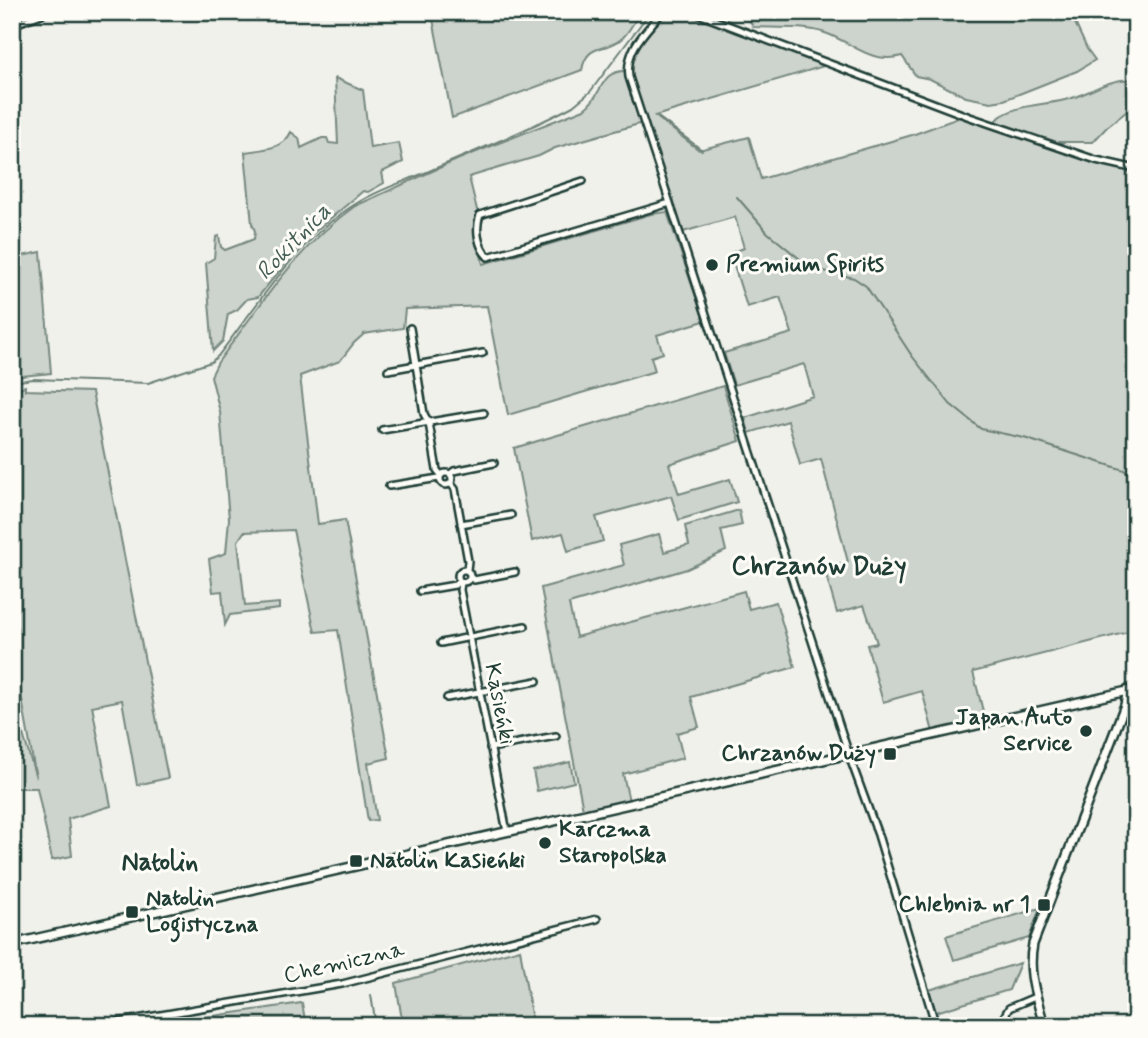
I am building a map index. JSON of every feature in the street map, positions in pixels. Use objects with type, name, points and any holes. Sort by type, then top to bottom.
[{"type":"street","points":[[12,25],[47,12]]},
{"type":"street","points":[[662,12],[631,50],[627,62],[629,77],[849,754],[878,835],[936,1026]]},
{"type":"street","points":[[693,12],[992,125],[1096,160],[1136,169]]},
{"type":"street","points":[[583,181],[480,215],[477,224],[483,252],[488,257],[670,203]]},
{"type":"street","points":[[410,328],[424,414],[429,423],[437,470],[443,485],[451,484]]},
{"type":"street","points":[[388,370],[483,353]]},
{"type":"street","points":[[383,430],[484,413]]},
{"type":"street","points":[[389,486],[440,477],[454,471],[494,463]]},
{"type":"street","points":[[450,474],[470,577],[474,580],[515,572]]},
{"type":"street","points":[[461,524],[511,515]]},
{"type":"street","points":[[460,581],[458,572],[467,570]]},
{"type":"street","points":[[420,591],[455,585],[460,581],[466,582],[470,577]]},
{"type":"street","name":"Kasieńki","points":[[460,581],[468,637],[507,832]]},
{"type":"street","points":[[441,643],[525,626]]},
{"type":"street","points":[[447,698],[537,681]]},
{"type":"street","points":[[12,944],[1132,690]]},
{"type":"street","points":[[1044,1026],[1030,972],[1034,944],[1132,690]]},
{"type":"street","points":[[490,748],[556,736]]},
{"type":"street","name":"Chemiczna","points":[[96,1026],[342,984],[597,919]]},
{"type":"street","points":[[999,1026],[1009,1008],[1035,996]]},
{"type":"shaded area","points":[[523,12],[546,22],[572,12],[641,12],[623,37],[614,44],[592,52],[584,61],[582,70],[452,118],[432,14]]},
{"type":"shaded area","points":[[662,12],[693,12],[831,64],[655,116],[699,150],[749,137],[761,179],[912,135],[966,115],[992,124],[1008,112],[1069,99],[1118,81],[1136,80],[1136,104],[1093,142],[1057,142],[1046,138],[1042,141],[1136,169],[1136,630],[973,672],[985,719],[933,732],[922,691],[883,702],[867,645],[877,643],[864,605],[837,613],[826,575],[836,572],[834,566],[848,562],[821,459],[800,465],[788,421],[749,433],[745,418],[813,396],[804,364],[734,385],[724,353],[792,333],[780,297],[747,307],[730,253],[744,248],[735,217],[683,232],[646,122],[555,148],[539,156],[469,177],[478,214],[475,226],[483,264],[651,214],[667,212],[704,321],[657,335],[663,353],[651,357],[655,371],[508,415],[487,306],[405,309],[403,328],[364,334],[340,361],[300,376],[318,524],[345,520],[389,758],[368,763],[377,820],[368,821],[338,630],[315,632],[293,530],[244,532],[238,541],[245,606],[279,603],[279,609],[230,615],[225,625],[222,591],[213,592],[209,559],[226,553],[229,519],[220,412],[211,376],[218,362],[280,278],[334,222],[355,206],[459,159],[584,109],[607,78],[619,71],[628,71],[631,50]]},
{"type":"shaded area","points":[[848,12],[858,15],[868,12],[1070,12],[1095,60],[1077,71],[1004,100],[991,102],[966,97],[930,79],[916,76],[902,56],[891,58],[871,55],[817,31],[753,27],[747,14]]},
{"type":"shaded area","points":[[335,78],[363,90],[370,148],[399,143],[403,162],[382,172],[384,183],[368,192],[363,191],[304,241],[258,297],[247,299],[237,310],[228,314],[223,341],[213,351],[206,263],[214,258],[216,237],[219,236],[221,247],[225,250],[254,239],[245,152],[277,145],[291,132],[299,138],[301,148],[322,138],[327,138],[329,143],[338,144]]},
{"type":"shaded area","points":[[41,252],[51,373],[12,377],[12,346],[19,344],[12,258]]},
{"type":"shaded area","points":[[25,386],[25,390],[92,392],[168,778],[137,785],[122,700],[92,706],[111,806],[68,819],[72,856],[52,860],[37,788],[12,788],[12,718],[18,717],[36,778],[12,643],[12,390]]},
{"type":"shaded area","points":[[723,386],[740,441],[669,464],[679,494],[730,479],[737,502],[679,520],[671,496],[596,517],[603,541],[568,551],[563,533],[532,541],[514,448]]},
{"type":"shaded area","points":[[739,510],[742,525],[721,530],[726,551],[687,569],[569,604],[576,637],[744,591],[749,609],[776,602],[795,667],[691,697],[699,727],[677,733],[683,758],[623,774],[629,801],[584,815],[541,588],[624,565],[619,545],[659,534],[664,552],[689,545],[685,526]]},
{"type":"shaded area","points":[[570,762],[574,782],[537,791],[533,771]]},
{"type":"shaded area","points":[[1040,908],[1029,938],[954,960],[946,936]]},
{"type":"shaded area","points":[[520,949],[533,1026],[403,1026],[396,983]]},
{"type":"shaded area","points":[[1020,963],[1009,990],[936,1012],[929,990]]},
{"type":"shaded area","points":[[302,1003],[306,1026],[186,1026],[185,1020]]},
{"type":"waterway","name":"Rokitnica","points":[[12,382],[33,379],[148,383],[211,362],[292,260],[326,226],[372,195],[573,106],[590,92],[650,12]]},
{"type":"waterway","points":[[658,117],[702,150]]},
{"type":"waterway","points":[[737,197],[768,233],[811,268],[854,278],[866,286],[912,356],[950,404],[981,429],[1024,438],[1124,470],[1136,481]]},
{"type":"waterway","points":[[371,995],[376,1026]]},
{"type":"place","name":"Premium Spirits","points":[[712,265]]},
{"type":"place","name":"Japan Auto Service","points":[[1086,731]]},
{"type":"place","name":"Chrzanów Duży","points":[[890,754]]},
{"type":"place","name":"Karczma Staropolska","points":[[545,843]]},
{"type":"place","name":"Natolin Kasieńki","points":[[356,861]]},
{"type":"place","name":"Chlebnia nr 1","points":[[1044,905]]},
{"type":"place","name":"Natolin Logistyczna","points":[[132,912]]},
{"type":"district","name":"Chrzanów Duży","points":[[819,567]]},
{"type":"district","name":"Natolin","points":[[160,863]]}]
